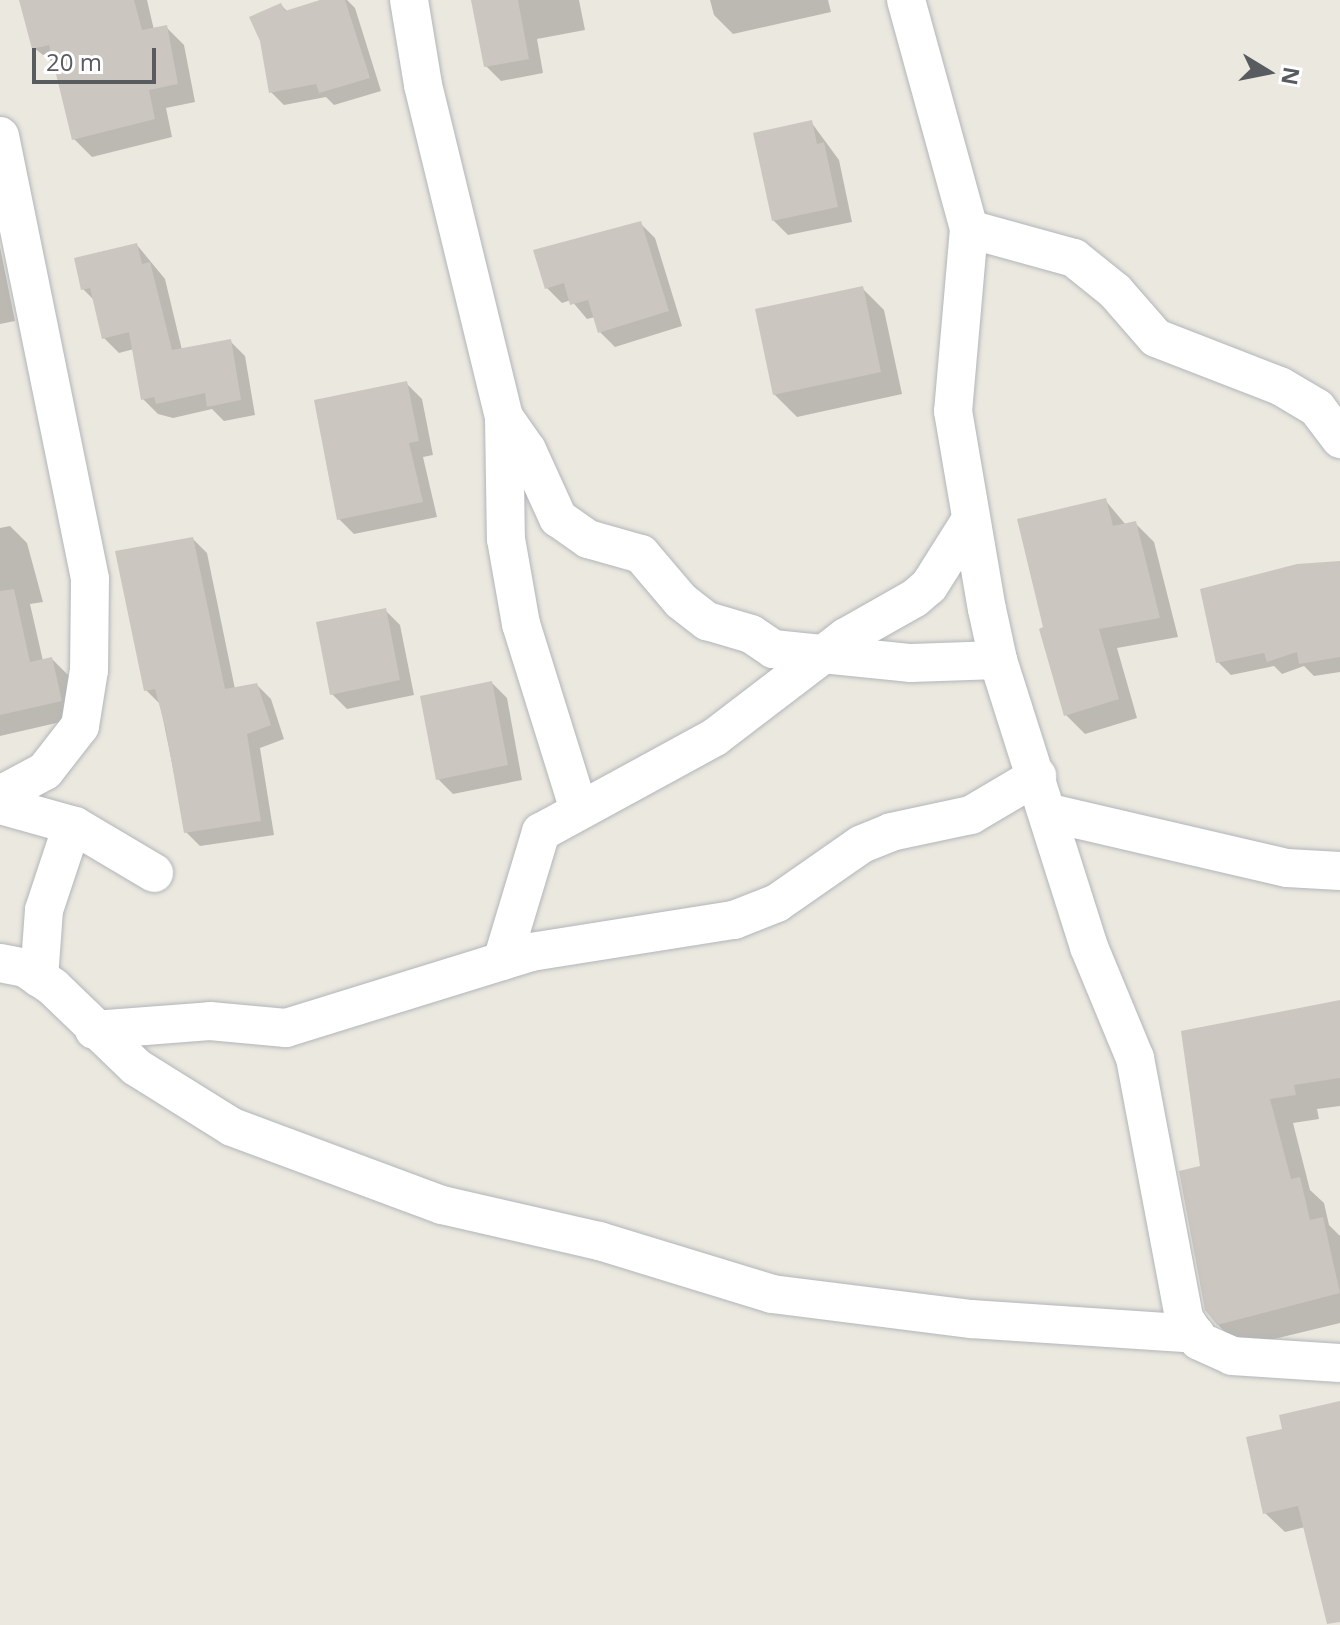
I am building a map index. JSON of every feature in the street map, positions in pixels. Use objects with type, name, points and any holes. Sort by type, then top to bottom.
[{"type":"street","points":[[409,0],[423,85],[504,417],[506,539],[521,624],[579,810]]},
{"type":"street","points":[[906,0],[969,229],[953,411],[970,521],[998,660],[1050,813],[1089,947],[1135,1058],[1184,1318],[1195,1334],[1232,1356],[1340,1363]]},
{"type":"street","points":[[0,136],[90,579],[89,670],[80,726],[45,771],[0,795]]},
{"type":"street","points":[[969,229],[1074,258],[1115,291],[1156,338],[1280,386],[1317,408],[1340,439]]},
{"type":"street","points":[[504,417],[527,450],[549,508],[573,530],[641,554],[681,601],[707,621],[751,634],[773,649],[827,650],[911,663],[998,660]]},
{"type":"street","points":[[502,961],[541,832],[715,737],[827,650],[929,586],[970,521]]},
{"type":"street","points":[[94,1030],[210,1021],[286,1028],[502,961],[734,920],[777,903],[862,844],[891,832],[971,815],[1037,776]]},
{"type":"street","points":[[0,805],[72,826],[154,873]]},
{"type":"street","points":[[1050,813],[1287,868],[1340,871]]},
{"type":"street","points":[[39,978],[44,910],[72,826]]},
{"type":"street","points":[[0,963],[39,978],[136,1067],[232,1127],[442,1205],[614,1245],[772,1294],[971,1319],[1195,1334]]},
{"type":"building","points":[[19,0],[134,0],[142,30],[167,25],[178,84],[149,90],[155,119],[72,140],[49,45],[32,49]]},
{"type":"building","points":[[320,0],[345,0],[370,78],[319,93],[316,84],[269,93],[260,41],[249,17],[281,3],[285,11]]},
{"type":"building","points":[[471,0],[518,0],[529,59],[484,67]]},
{"type":"building","points":[[812,120],[817,144],[824,142],[838,207],[772,221],[753,133]]},
{"type":"building","points":[[641,221],[669,311],[598,333],[588,300],[570,305],[564,283],[545,289],[533,250]]},
{"type":"building","points":[[137,243],[142,264],[150,262],[172,350],[231,339],[241,400],[207,407],[205,393],[156,404],[154,397],[141,400],[129,332],[102,339],[90,288],[81,290],[74,258]]},
{"type":"building","points":[[863,286],[881,372],[773,395],[755,309]]},
{"type":"building","points":[[407,381],[419,441],[409,443],[423,502],[337,520],[314,400]]},
{"type":"building","points":[[1106,498],[1113,526],[1136,521],[1160,618],[1099,629],[1119,699],[1064,716],[1039,629],[1043,627],[1017,519]]},
{"type":"building","points":[[193,537],[225,689],[257,683],[271,725],[247,734],[261,821],[184,833],[166,730],[155,689],[144,691],[115,551]]},
{"type":"building","points":[[1340,561],[1340,657],[1299,664],[1297,652],[1267,662],[1264,653],[1216,663],[1200,589],[1297,564]]},
{"type":"building","points":[[14,589],[30,662],[52,657],[62,701],[0,715],[0,591]]},
{"type":"building","points":[[386,608],[400,680],[330,695],[316,622]]},
{"type":"building","points":[[492,681],[508,765],[436,780],[420,696]]},
{"type":"building","points":[[1340,1000],[1340,1078],[1294,1085],[1296,1095],[1270,1099],[1291,1179],[1300,1177],[1310,1220],[1323,1217],[1340,1293],[1217,1325],[1205,1310],[1179,1171],[1200,1166],[1181,1031]]},
{"type":"building","points":[[1340,1401],[1340,1622],[1327,1624],[1298,1506],[1263,1514],[1246,1437],[1282,1429],[1279,1415]]}]
